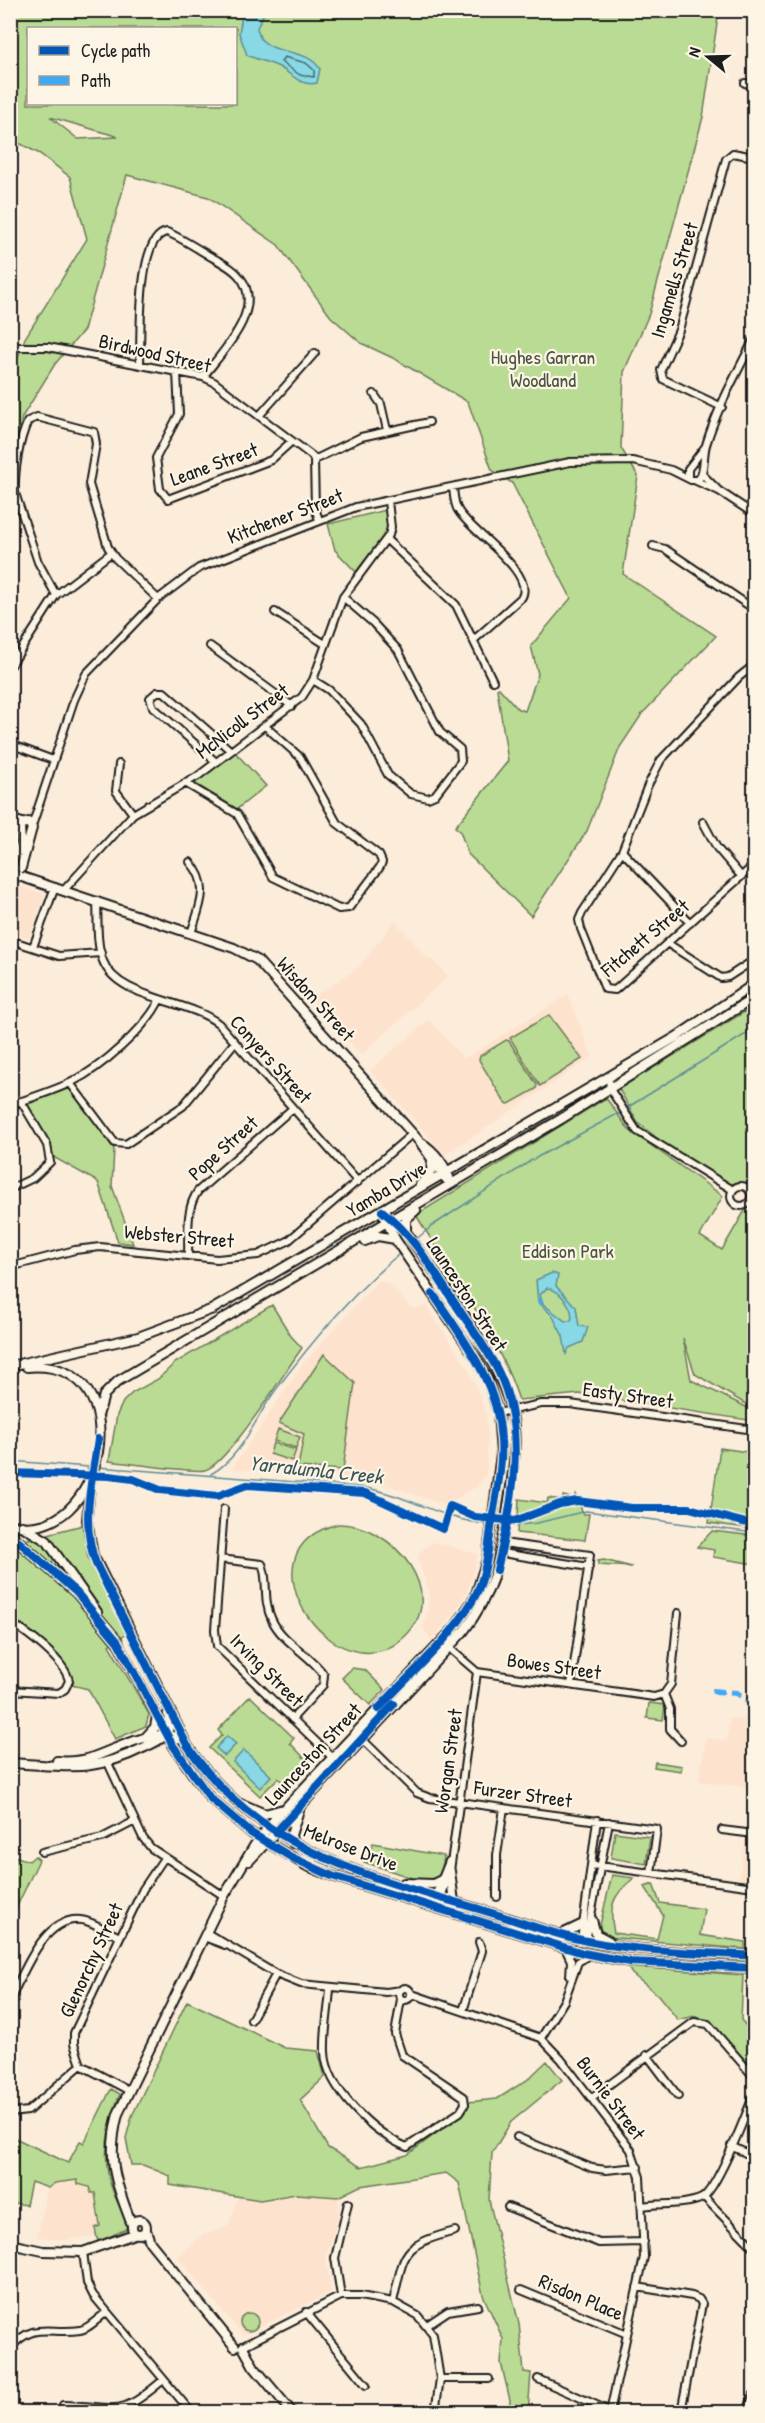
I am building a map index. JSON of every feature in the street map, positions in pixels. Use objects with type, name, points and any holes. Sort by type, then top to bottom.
[{"type":"highway","points":[[10,1534],[77,1593],[118,1642]]},
{"type":"main road","points":[[10,819],[25,826]]},
{"type":"main road","points":[[10,824],[25,826]]},
{"type":"main road","name":"Kitchener Street","points":[[14,867],[25,826]]},
{"type":"main road","name":"Wisdom Street","points":[[14,867],[55,887],[234,948],[257,960],[269,970],[420,1142],[451,1184]]},
{"type":"main road","name":"Yamba Drive","points":[[10,1368],[138,1337],[190,1320],[237,1297],[584,1092],[713,1013],[754,984]]},
{"type":"main road","name":"Yamba Drive","points":[[98,1416],[104,1395],[117,1381],[610,1089],[754,998]]},
{"type":"main road","points":[[410,1194],[431,1172],[433,1158],[462,1164]]},
{"type":"main road","points":[[408,1233],[408,1216],[433,1195]]},
{"type":"main road","points":[[382,1211],[389,1221]]},
{"type":"main road","name":"Launceston Street","points":[[291,2412],[242,2350],[137,2229],[119,2196],[111,2155],[114,2127],[128,2090],[224,1896],[243,1866],[272,1830],[306,1799],[448,1647],[481,1607],[493,1582],[502,1553],[515,1446],[511,1410],[499,1374],[408,1233],[389,1221]]},
{"type":"main road","name":"Launceston Street","points":[[272,1830],[286,1807],[460,1620],[481,1584],[501,1454],[498,1413],[488,1381],[476,1358],[397,1242],[389,1221]]},
{"type":"main road","points":[[337,1252],[372,1238],[397,1242]]},
{"type":"main road","points":[[10,1368],[43,1366],[70,1374],[91,1393],[98,1416]]},
{"type":"main road","name":"Melrose Drive","points":[[98,1416],[96,1453],[88,1484],[87,1520],[93,1555],[187,1745],[248,1815],[293,1843],[323,1858],[438,1897],[586,1941],[754,1956]]},
{"type":"main road","points":[[10,1524],[40,1526],[61,1517],[74,1506],[88,1484]]},
{"type":"main road","name":"Melrose Drive","points":[[22,1526],[47,1541],[118,1642],[167,1734],[210,1798],[263,1840],[306,1866],[565,1948],[601,1957],[672,1964],[754,1968]]},
{"type":"main road","points":[[442,1641],[448,1647]]},
{"type":"main road","points":[[108,1763],[160,1740],[167,1734],[170,1723],[165,1701]]},
{"type":"main road","points":[[143,1739],[156,1727],[158,1716]]},
{"type":"main road","points":[[85,1762],[105,1752],[143,1739],[167,1734],[176,1736],[187,1745]]},
{"type":"main road","points":[[105,1752],[108,1763]]},
{"type":"main road","points":[[10,1758],[34,1762]]},
{"type":"main road","points":[[10,1763],[85,1762],[102,1759],[108,1763]]},
{"type":"main road","points":[[228,1794],[257,1813],[273,1813],[286,1807]]},
{"type":"main road","points":[[293,1843],[292,1828],[306,1799]]},
{"type":"main road","points":[[450,1871],[454,1902]]},
{"type":"main road","points":[[391,1881],[433,1884],[441,1880]]},
{"type":"main road","points":[[435,1907],[438,1897]]},
{"type":"main road","points":[[592,1920],[596,1934],[625,1946]]},
{"type":"main road","points":[[562,1934],[583,1924]]},
{"type":"main road","points":[[565,1948],[586,1941],[601,1957]]},
{"type":"main road","points":[[10,2244],[43,2251],[82,2252],[96,2249],[137,2229]]},
{"type":"main road","points":[[748,2412],[754,2396]]},
{"type":"street","points":[[745,82],[754,85]]},
{"type":"street","name":"Ingamells Street","points":[[722,406],[663,379],[662,370],[679,330],[726,159],[733,153],[754,157]]},
{"type":"street","points":[[141,365],[144,273],[155,238],[160,233],[167,232],[231,268],[244,283],[248,293],[248,304],[239,327],[202,377]]},
{"type":"street","points":[[688,477],[690,467],[706,445],[754,339]]},
{"type":"street","name":"Birdwood Street","points":[[10,347],[48,347],[202,377],[226,390],[314,460]]},
{"type":"street","points":[[259,416],[315,352]]},
{"type":"street","name":"Leane Street","points":[[177,372],[178,414],[156,458],[160,489],[168,499],[271,460],[292,441]]},
{"type":"street","points":[[375,394],[381,404],[387,430]]},
{"type":"street","points":[[56,595],[38,562],[15,493],[15,481],[25,430],[31,418],[37,417],[94,432],[96,444],[89,484],[111,553],[158,599]]},
{"type":"street","points":[[319,520],[315,507],[314,460],[354,440],[387,430],[429,422]]},
{"type":"street","points":[[706,445],[702,472],[696,481],[719,491],[754,514]]},
{"type":"street","name":"Kitchener Street","points":[[25,826],[39,802],[74,700],[86,674],[158,599],[183,578],[207,564],[356,507],[578,461],[625,460],[671,470],[696,481]]},
{"type":"street","points":[[690,467],[702,472],[719,491]]},
{"type":"street","name":"Kitchener Street","points":[[671,470],[690,467]]},
{"type":"street","points":[[453,488],[457,510],[508,559],[524,587],[522,597],[475,639]]},
{"type":"street","points":[[388,501],[392,527],[387,540],[447,594],[456,605],[475,639],[493,681]]},
{"type":"street","name":"McNicoll Street","points":[[64,890],[133,814],[216,762],[302,697],[313,680],[343,597],[387,540]]},
{"type":"street","points":[[653,546],[665,549],[754,609]]},
{"type":"street","points":[[10,667],[56,595],[111,553]]},
{"type":"street","points":[[313,680],[329,690],[361,724],[388,775],[411,794],[428,798],[435,795],[461,761],[460,749],[440,732],[398,650],[373,623],[343,597]]},
{"type":"street","points":[[275,612],[325,644]]},
{"type":"street","points":[[210,646],[292,706]]},
{"type":"street","points":[[10,648],[16,656]]},
{"type":"street","name":"Fitchett Street","points":[[754,665],[739,677],[661,760],[648,785],[622,851],[579,920],[601,985],[608,991],[615,990],[754,865]]},
{"type":"street","points":[[216,762],[153,707],[150,698],[153,695],[164,692],[231,751]]},
{"type":"street","points":[[185,783],[237,814],[273,877],[339,909],[349,908],[380,867],[382,862],[379,855],[337,823],[300,757],[265,726]]},
{"type":"street","points":[[10,744],[53,759]]},
{"type":"street","points":[[119,764],[116,790],[133,814]]},
{"type":"street","points":[[703,822],[717,848],[741,876]]},
{"type":"street","points":[[622,851],[690,923]]},
{"type":"street","points":[[190,862],[201,876],[204,895],[191,933]]},
{"type":"street","points":[[33,947],[55,887]]},
{"type":"street","name":"Conyers Street","points":[[97,901],[102,961],[114,979],[210,1017],[236,1042],[358,1182]]},
{"type":"street","points":[[10,940],[68,957],[101,953]]},
{"type":"street","points":[[668,943],[721,978],[728,977],[754,960]]},
{"type":"street","points":[[10,1105],[70,1083],[118,1049],[160,999]]},
{"type":"street","points":[[70,1083],[115,1143],[126,1144],[183,1106],[236,1042]]},
{"type":"street","points":[[618,1071],[609,1079],[610,1089],[637,1131],[733,1190]]},
{"type":"street","points":[[584,1092],[600,1086],[610,1089]]},
{"type":"street","points":[[10,1190],[33,1178],[50,1162],[47,1145],[21,1101]]},
{"type":"street","name":"Pope Street","points":[[188,1255],[191,1200],[198,1191],[293,1108]]},
{"type":"street","name":"Webster Street","points":[[10,1267],[75,1250],[100,1247],[230,1259],[276,1248],[288,1241],[412,1134]]},
{"type":"street","name":"Easty Street","points":[[498,1413],[541,1404],[585,1405],[754,1430]]},
{"type":"street","name":"Irving Street","points":[[224,1509],[215,1630],[217,1646],[339,1763]]},
{"type":"street","points":[[503,1543],[590,1555],[571,1685]]},
{"type":"street","points":[[502,1553],[588,1567]]},
{"type":"street","points":[[220,1559],[262,1564],[265,1570],[264,1595],[273,1622],[285,1638],[324,1676],[323,1685],[292,1719]]},
{"type":"street","points":[[678,1613],[671,1684],[664,1694],[670,1709],[670,1729],[681,1741]]},
{"type":"street","points":[[10,1622],[51,1655],[66,1672],[69,1681],[60,1693],[10,1690]]},
{"type":"street","name":"Bowes Street","points":[[448,1647],[477,1672],[654,1697],[664,1694]]},
{"type":"street","name":"Worgan Street","points":[[438,1897],[450,1871],[477,1672]]},
{"type":"street","name":"Furzer Street","points":[[362,1739],[417,1793],[430,1798],[657,1828],[651,1873]]},
{"type":"street","points":[[108,1763],[143,1838],[164,1858],[224,1896]]},
{"type":"street","points":[[10,1774],[10,1793]]},
{"type":"street","points":[[496,1897],[497,1855],[504,1808]]},
{"type":"street","points":[[586,1941],[582,1933],[597,1820]]},
{"type":"street","points":[[42,1852],[102,1838],[135,1821]]},
{"type":"street","points":[[586,1941],[592,1920],[609,1822]]},
{"type":"street","points":[[722,1830],[754,1834]]},
{"type":"street","name":"Worgan Street","points":[[438,1897],[441,1880],[452,1855]]},
{"type":"street","name":"Glenorchy Street","points":[[81,2065],[74,2044],[74,2033],[142,1889],[164,1858]]},
{"type":"street","points":[[592,1865],[754,1887]]},
{"type":"street","points":[[10,2000],[44,1937],[52,1927],[63,1921],[82,1920],[120,1937]]},
{"type":"street","name":"Burnie Street","points":[[205,1935],[276,1974],[301,1984],[386,1992],[401,1990]]},
{"type":"street","points":[[463,2011],[482,1951],[479,1942]]},
{"type":"street","points":[[565,1948],[571,1961],[570,1983]]},
{"type":"street","points":[[542,2038],[564,2001],[578,1962],[589,1954]]},
{"type":"street","points":[[250,2020],[276,1974]]},
{"type":"street","points":[[330,1988],[325,2052],[330,2072],[360,2116],[407,2146],[460,2112],[465,2104],[464,2097],[402,2055],[395,2034],[400,2010],[406,1998],[408,1988],[401,1990],[406,1998]]},
{"type":"street","name":"Burnie Street","points":[[386,1992],[406,1998],[425,1999],[542,2038],[632,2151],[638,2167],[644,2242],[637,2287],[610,2412]]},
{"type":"street","points":[[591,2098],[694,2022],[708,2024],[754,2077]]},
{"type":"street","points":[[647,2055],[678,2096]]},
{"type":"street","points":[[10,2113],[28,2111],[81,2065],[128,2090]]},
{"type":"street","points":[[642,2206],[704,2197],[714,2183],[754,2094]]},
{"type":"street","points":[[517,2138],[592,2168],[606,2170],[638,2167]]},
{"type":"street","points":[[731,2146],[754,2157]]},
{"type":"street","points":[[704,2197],[754,2248]]},
{"type":"street","points":[[341,2296],[335,2258],[348,2203]]},
{"type":"street","points":[[508,2206],[599,2243],[644,2242]]},
{"type":"street","points":[[393,2302],[403,2259],[409,2250],[428,2238],[455,2231]]},
{"type":"street","points":[[82,2252],[87,2283],[107,2312],[191,2412]]},
{"type":"street","points":[[637,2287],[692,2296],[699,2299],[702,2304],[681,2412]]},
{"type":"street","name":"Risdon Place","points":[[521,2290],[627,2334]]},
{"type":"street","points":[[242,2350],[306,2312],[341,2296],[360,2296],[393,2302],[406,2308],[427,2325],[436,2346],[440,2379],[435,2412]]},
{"type":"street","points":[[427,2325],[448,2311],[478,2306]]},
{"type":"street","points":[[10,2349],[30,2331],[82,2330],[107,2312]]},
{"type":"street","points":[[306,2312],[366,2385]]},
{"type":"street","points":[[440,2379],[489,2379]]},
{"type":"street","points":[[538,2379],[610,2412]]},
{"type":"street","points":[[63,2405],[118,2409],[140,2400],[163,2380]]},
{"type":"shaded area","points":[[11,883],[45,895],[29,938],[11,932]]},
{"type":"shaded area","points":[[395,921],[428,959],[430,958],[448,976],[361,1055],[311,999],[359,967]]},
{"type":"shaded area","points":[[568,995],[592,1057],[445,1155],[370,1070],[429,1020],[464,1059]]},
{"type":"shaded area","points":[[378,1281],[386,1282],[410,1307],[416,1309],[425,1305],[468,1368],[485,1410],[488,1433],[486,1475],[477,1486],[445,1505],[391,1486],[334,1475],[232,1469],[303,1364]]},
{"type":"shaded area","points":[[433,1542],[478,1554],[468,1590],[454,1613],[431,1640],[423,1627],[428,1610],[429,1591],[418,1558],[419,1553]]},
{"type":"shaded area","points":[[730,1718],[754,1721],[754,1883],[739,1882],[752,1788],[699,1781],[706,1738],[727,1741]]},
{"type":"shaded area","points":[[76,2180],[94,2190],[102,2234],[66,2240],[37,2237],[48,2186]]},
{"type":"shaded area","points":[[296,2194],[338,2197],[339,2215],[326,2255],[331,2292],[243,2335],[178,2257],[203,2235],[228,2227],[239,2195],[260,2200]]},
{"type":"green space","name":"Hughes Garran Woodland","points":[[11,11],[714,11],[718,17],[703,117],[649,314],[624,372],[621,448],[638,476],[623,574],[716,636],[642,714],[620,747],[587,831],[531,916],[468,854],[460,831],[455,827],[508,761],[497,689],[499,688],[518,709],[525,711],[538,674],[531,646],[571,598],[512,483],[492,470],[468,402],[395,359],[361,343],[331,317],[278,245],[208,197],[127,175],[84,330],[55,364],[22,417],[15,459],[11,464],[11,375],[25,338],[87,239],[70,177],[40,154],[11,139]],"holes":[[[50,117],[116,136],[78,139]]]},
{"type":"green space","points":[[386,510],[388,530],[356,572],[335,550],[328,524]]},
{"type":"green space","points":[[235,752],[266,786],[237,809],[194,783]]},
{"type":"green space","points":[[754,1006],[753,1193],[740,1183],[730,1184],[675,1152],[638,1123],[619,1089]]},
{"type":"green space","points":[[549,1015],[582,1059],[540,1086],[510,1038]]},
{"type":"green space","points":[[506,1040],[509,1041],[537,1085],[536,1089],[509,1104],[505,1103],[479,1060],[480,1056]]},
{"type":"green space","points":[[70,1088],[114,1149],[112,1186],[133,1244],[118,1242],[98,1182],[55,1158],[26,1105]]},
{"type":"green space","name":"Eddison Park","points":[[606,1098],[629,1130],[723,1196],[700,1236],[722,1250],[754,1195],[754,1404],[744,1403],[695,1374],[683,1338],[691,1380],[746,1407],[754,1407],[754,1421],[579,1394],[519,1400],[499,1352],[486,1328],[416,1215]]},
{"type":"green space","points":[[272,1305],[291,1336],[302,1348],[241,1435],[215,1464],[198,1471],[109,1461],[117,1415],[123,1402],[132,1393],[158,1379],[175,1363]]},
{"type":"green space","points":[[324,1354],[355,1383],[343,1470],[298,1467],[304,1434],[279,1423]]},
{"type":"green space","points":[[278,1429],[300,1437],[296,1448],[274,1441]]},
{"type":"green space","points":[[273,1443],[296,1450],[292,1461],[270,1454]]},
{"type":"green space","points":[[720,1448],[754,1453],[754,1529],[709,1523]]},
{"type":"green space","points":[[576,1494],[583,1514],[589,1514],[585,1540],[517,1533],[519,1499],[547,1503],[548,1498],[563,1500],[563,1496],[573,1498]]},
{"type":"green space","points":[[338,1524],[359,1527],[378,1536],[396,1549],[410,1565],[419,1583],[421,1603],[416,1622],[402,1639],[376,1652],[349,1649],[325,1635],[306,1613],[294,1587],[294,1561],[308,1539]]},
{"type":"green space","points":[[83,1525],[95,1569],[127,1633],[109,1645],[149,1714],[146,1726],[115,1739],[88,1689],[72,1685],[65,1666],[58,1657],[39,1639],[11,1619],[10,1541],[13,1543]]},
{"type":"green space","points":[[712,1531],[754,1536],[754,1564],[713,1557],[714,1550],[697,1547]]},
{"type":"green space","points":[[604,1560],[632,1567],[598,1565],[598,1561]]},
{"type":"green space","points":[[352,1668],[365,1670],[385,1690],[370,1705],[342,1678]]},
{"type":"green space","points":[[250,1696],[294,1738],[290,1743],[311,1765],[289,1788],[278,1778],[260,1796],[209,1748],[222,1735],[218,1730]]},
{"type":"green space","points":[[649,1703],[665,1705],[663,1720],[647,1718]]},
{"type":"green space","points":[[655,1762],[682,1766],[681,1771],[654,1767]]},
{"type":"green space","points":[[615,1832],[650,1837],[646,1864],[611,1858]]},
{"type":"green space","points":[[373,1843],[444,1856],[442,1869],[438,1877],[421,1881],[364,1862]]},
{"type":"green space","points":[[11,1855],[29,1861],[35,1856],[39,1860],[11,1919]]},
{"type":"green space","points":[[612,1875],[634,1878],[621,1890],[614,1901],[612,1915],[614,1933],[657,1939],[663,1915],[645,1887],[653,1884],[660,1903],[704,1909],[700,1935],[745,1942],[745,1949],[605,1937],[601,1934],[600,1925]]},
{"type":"green space","points":[[627,1966],[743,1975],[741,2020],[754,2035],[754,2070],[711,2022],[695,2016],[678,2020],[658,1995],[632,1974]]},
{"type":"green space","points":[[187,2001],[285,2048],[318,2051],[325,2077],[300,2100],[328,2148],[361,2167],[407,2155],[466,2111],[468,2102],[497,2099],[527,2080],[547,2061],[562,2080],[511,2122],[492,2153],[489,2200],[519,2324],[524,2372],[531,2373],[528,2412],[509,2412],[510,2400],[501,2363],[503,2339],[483,2295],[459,2183],[446,2173],[360,2186],[338,2197],[296,2194],[260,2200],[170,2185],[170,2176],[143,2165],[131,2165],[126,2138],[132,2116]]},
{"type":"green space","points":[[111,2089],[120,2094],[109,2131],[107,2169],[114,2194],[124,2215],[126,2229],[100,2241],[97,2239],[95,2228],[100,2226],[95,2193],[91,2193],[89,2187],[78,2184],[77,2180],[55,2183],[48,2188],[31,2182],[26,2205],[14,2203],[11,2222],[11,2172],[13,2172],[15,2138],[68,2163],[80,2141],[84,2143]]},
{"type":"green space","points":[[249,2313],[255,2316],[258,2322],[255,2328],[249,2331],[243,2328],[240,2322],[243,2316]]},
{"type":"water","points":[[243,10],[265,11],[257,28],[260,38],[274,48],[314,62],[320,69],[317,83],[301,82],[279,67],[247,55],[239,33]]},
{"type":"water","points":[[552,1273],[558,1275],[556,1286],[576,1307],[579,1326],[588,1327],[583,1342],[569,1348],[566,1354],[563,1336],[552,1315],[538,1302],[536,1280]],"holes":[[[547,1288],[552,1289],[569,1305],[571,1321],[565,1321],[543,1304],[540,1295]]]},
{"type":"water","points":[[227,1736],[236,1744],[225,1756],[216,1748]]},
{"type":"water","points":[[244,1750],[271,1776],[260,1788],[233,1762]]},
{"type":"waterway","points":[[625,1109],[754,1029]]},
{"type":"waterway","points":[[414,1241],[432,1226],[532,1160],[621,1112]]},
{"type":"waterway","points":[[211,1474],[222,1467],[240,1447],[275,1391],[318,1336],[365,1285],[399,1254]]},
{"type":"waterway","name":"Yarralumla Creek","points":[[10,1461],[89,1467]]},
{"type":"waterway","name":"Yarralumla Creek","points":[[97,1467],[361,1487],[393,1495],[455,1518],[487,1524]]},
{"type":"waterway","name":"Yarralumla Creek","points":[[510,1526],[537,1523],[586,1511],[754,1533]]},
{"type":"marked path","points":[[538,1302],[542,1301]]},
{"type":"marked path","points":[[712,1691],[737,1693],[754,1706]]},
{"type":"cycle path","points":[[382,1211],[393,1220],[428,1262],[488,1353],[508,1396],[513,1420],[514,1471],[497,1570]]},
{"type":"cycle path","points":[[378,1709],[453,1629],[478,1591],[488,1552],[499,1480],[501,1440],[493,1399],[478,1362],[433,1294]]},
{"type":"cycle path","points":[[98,1439],[88,1517],[91,1548],[96,1564],[187,1745],[215,1781],[247,1811],[281,1835],[356,1871],[560,1935],[628,1947],[754,1956]]},
{"type":"cycle path","points":[[10,1473],[109,1476],[133,1479],[160,1490],[217,1496],[247,1485],[365,1493],[443,1529],[450,1506],[475,1517],[515,1521],[560,1504],[577,1501],[632,1508],[689,1508],[754,1525]]},
{"type":"cycle path","points":[[10,1534],[77,1593],[118,1642],[172,1744],[210,1798],[251,1833],[291,1857],[332,1876],[583,1953],[630,1962],[754,1968]]},
{"type":"cycle path","points":[[276,1832],[394,1704]]}]
